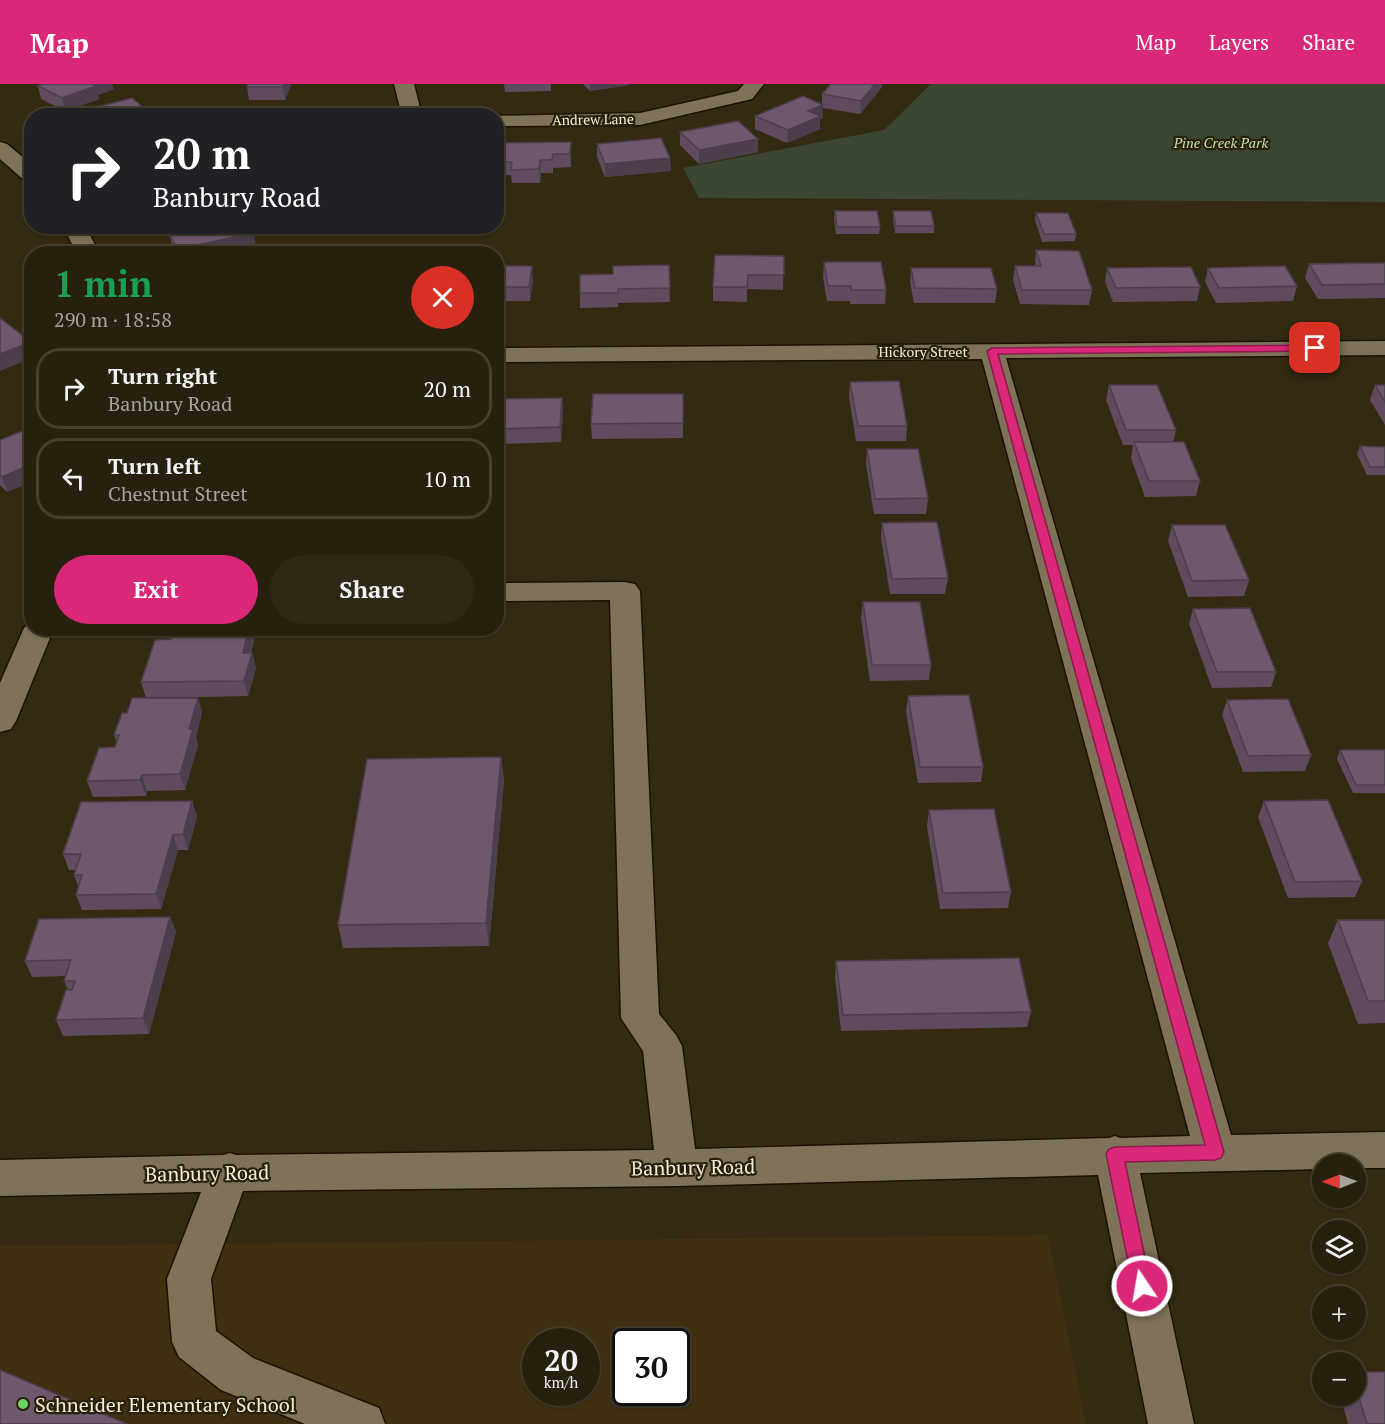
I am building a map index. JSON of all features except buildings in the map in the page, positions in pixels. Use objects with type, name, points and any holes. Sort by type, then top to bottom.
[{"type":"street","points":[[404,84],[410,108]]},
{"type":"street","name":"Andrew Lane","points":[[504,120],[640,119],[745,95],[754,84]]},
{"type":"street","points":[[0,148],[24,170]]},
{"type":"street","name":"Hickory Street","points":[[504,355],[1385,348]]},
{"type":"street","points":[[992,351],[1215,1152]]},
{"type":"street","points":[[504,592],[625,591],[640,1018],[662,1046],[677,1168]]},
{"type":"street","points":[[0,721],[36,636]]},
{"type":"street","name":"Banbury Road","points":[[0,1178],[230,1172],[677,1168],[1115,1154],[1385,1150]]},
{"type":"street","points":[[1115,1154],[1171,1424]]},
{"type":"street","points":[[230,1172],[189,1279],[195,1342],[237,1374],[362,1424]]},
{"type":"shaded area","points":[[1048,1235],[1086,1424],[0,1424],[0,1246]]},
{"type":"green space","name":"Pine Creek Park","points":[[931,84],[1385,84],[1385,202],[699,198],[683,168],[884,130]]},
{"type":"place","name":"Schneider Elementary School","points":[[23,1404]]},
{"type":"route","points":[[1142,1286],[1115,1154],[1215,1152],[1191,1059],[992,351],[1315,348]]}]
